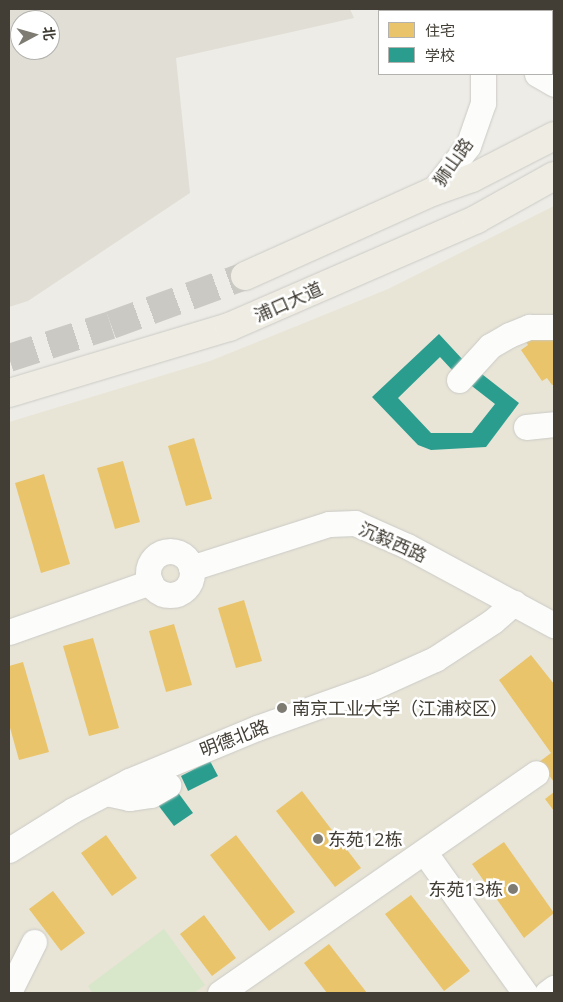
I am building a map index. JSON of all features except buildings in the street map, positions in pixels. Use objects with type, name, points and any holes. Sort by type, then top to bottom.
[{"type":"main road","points":[[245,276],[432,192],[472,178],[554,136]]},
{"type":"main road","name":"浦口大道","points":[[9,393],[229,327],[477,219],[554,176]]},
{"type":"street","name":"狮山路","points":[[432,192],[468,146],[483,103],[483,75]]},
{"type":"street","points":[[539,75],[554,84]]},
{"type":"street","points":[[459,380],[490,346],[509,335],[529,327],[554,327]]},
{"type":"street","points":[[526,427],[554,424]]},
{"type":"street","name":"沉毅西路","points":[[9,632],[150,582],[150,565],[166,552],[180,554],[191,568],[329,524],[355,523],[407,546],[554,625]]},
{"type":"street","name":"明德北路","points":[[9,850],[106,793],[197,752],[375,686],[435,659],[493,621],[514,603]]},
{"type":"street","points":[[220,993],[425,853],[536,774]]},
{"type":"street","points":[[106,793],[129,798],[144,796],[168,784]]},
{"type":"street","points":[[425,853],[525,993]]},
{"type":"street","points":[[9,992],[34,942]]},
{"type":"street","points":[[547,993],[554,988]]},
{"type":"shaded area","points":[[9,9],[350,9],[354,18],[176,58],[190,193],[28,301],[9,307]]},
{"type":"shaded area","name":"南京工业大学（江浦校区）","points":[[554,206],[554,993],[9,993],[9,422],[210,361],[388,289]]},
{"type":"green space","points":[[164,929],[205,985],[194,993],[93,993],[88,986]]},
{"type":"tunnel","points":[[9,358],[111,325],[245,276]]},
{"type":"place","name":"南京工业大学（江浦校区）","points":[[282,708]]},
{"type":"place","name":"东苑12栋","points":[[318,839]]},
{"type":"place","name":"东苑13栋","points":[[513,889]]}]
